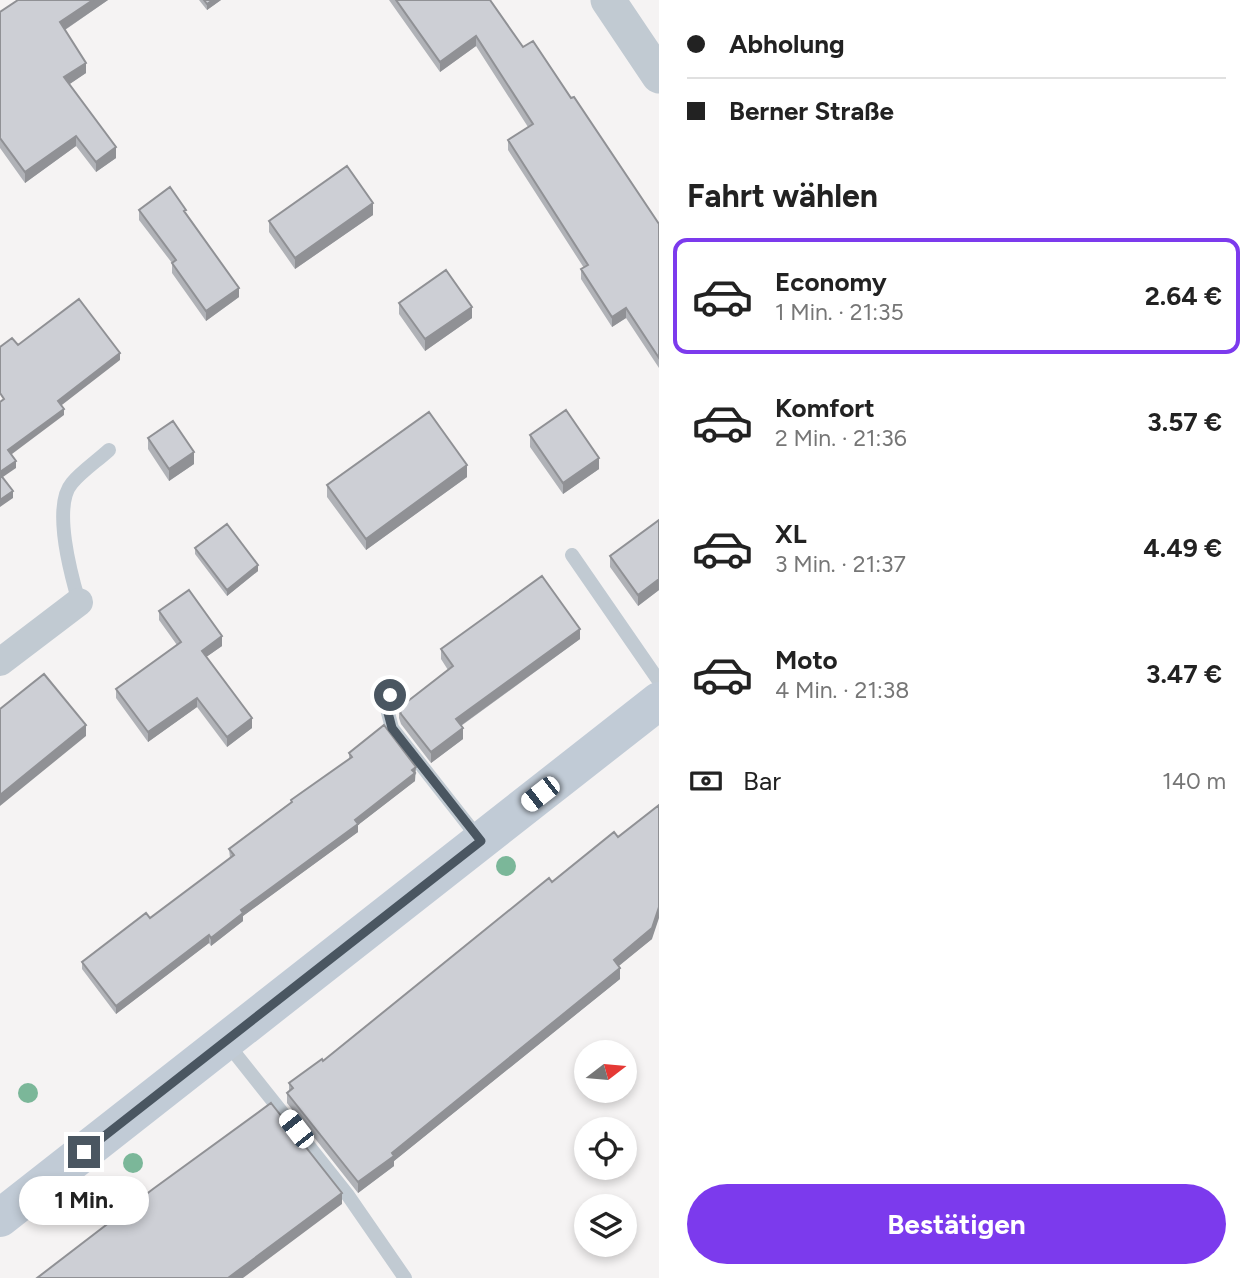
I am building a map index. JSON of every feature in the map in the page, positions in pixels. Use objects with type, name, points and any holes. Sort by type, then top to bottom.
[{"type":"main road","points":[[0,1218],[659,701]]},
{"type":"street","points":[[608,0],[659,76]]},
{"type":"street","points":[[0,662],[79,602]]},
{"type":"lane","points":[[79,602],[69,566],[62,512],[70,485],[109,450]]},
{"type":"lane","points":[[572,555],[659,681]]},
{"type":"lane","points":[[390,695],[387,709],[392,728],[481,841]]},
{"type":"lane","points":[[225,1041],[347,1194],[405,1278]]},
{"type":"building","points":[[18,0],[93,0],[60,22],[86,63],[64,77],[116,147],[96,162],[76,136],[25,172],[0,138],[0,12]]},
{"type":"building","points":[[396,0],[490,0],[523,47],[533,41],[659,224],[659,358],[626,308],[612,317],[581,269],[588,265],[508,140],[533,124],[476,36],[440,62]]},
{"type":"building","points":[[347,166],[373,203],[295,258],[269,221]]},
{"type":"building","points":[[170,187],[239,288],[206,311],[172,263],[176,260],[139,210]]},
{"type":"building","points":[[446,270],[472,307],[425,339],[399,303]]},
{"type":"building","points":[[79,299],[120,353],[58,401],[64,409],[8,450],[16,461],[0,472],[0,402],[4,399],[0,393],[0,347],[12,338],[18,345]]},
{"type":"building","points":[[566,410],[599,458],[563,483],[530,435]]},
{"type":"building","points":[[429,412],[467,465],[366,539],[327,485]]},
{"type":"building","points":[[173,421],[194,452],[169,469],[148,438]]},
{"type":"building","points":[[0,474],[13,491],[0,500]]},
{"type":"building","points":[[659,520],[659,579],[638,595],[610,556]]},
{"type":"building","points":[[227,524],[258,565],[227,590],[195,548]]},
{"type":"building","points":[[542,576],[580,629],[456,719],[463,728],[431,752],[399,708],[453,666],[441,649]]},
{"type":"building","points":[[189,590],[222,636],[202,651],[252,718],[227,737],[197,698],[148,732],[116,689],[181,642],[159,611]]},
{"type":"building","points":[[44,674],[86,725],[0,795],[0,709]]},
{"type":"building","points":[[384,725],[416,767],[412,770],[415,773],[355,820],[358,824],[241,910],[243,913],[211,938],[209,935],[116,1006],[82,962],[146,913],[150,918],[234,855],[229,849],[292,802],[291,800],[352,757],[349,753]]},
{"type":"building","points":[[659,805],[659,907],[652,928],[614,960],[620,968],[392,1153],[394,1156],[358,1182],[287,1093],[293,1088],[289,1083],[322,1059],[323,1061],[549,878],[552,882],[614,832],[618,837]]},
{"type":"building","points":[[271,1103],[342,1193],[228,1278],[37,1278],[153,1189]]},
{"type":"route","points":[[84,1152],[481,841],[392,728],[387,709],[390,695]]}]
